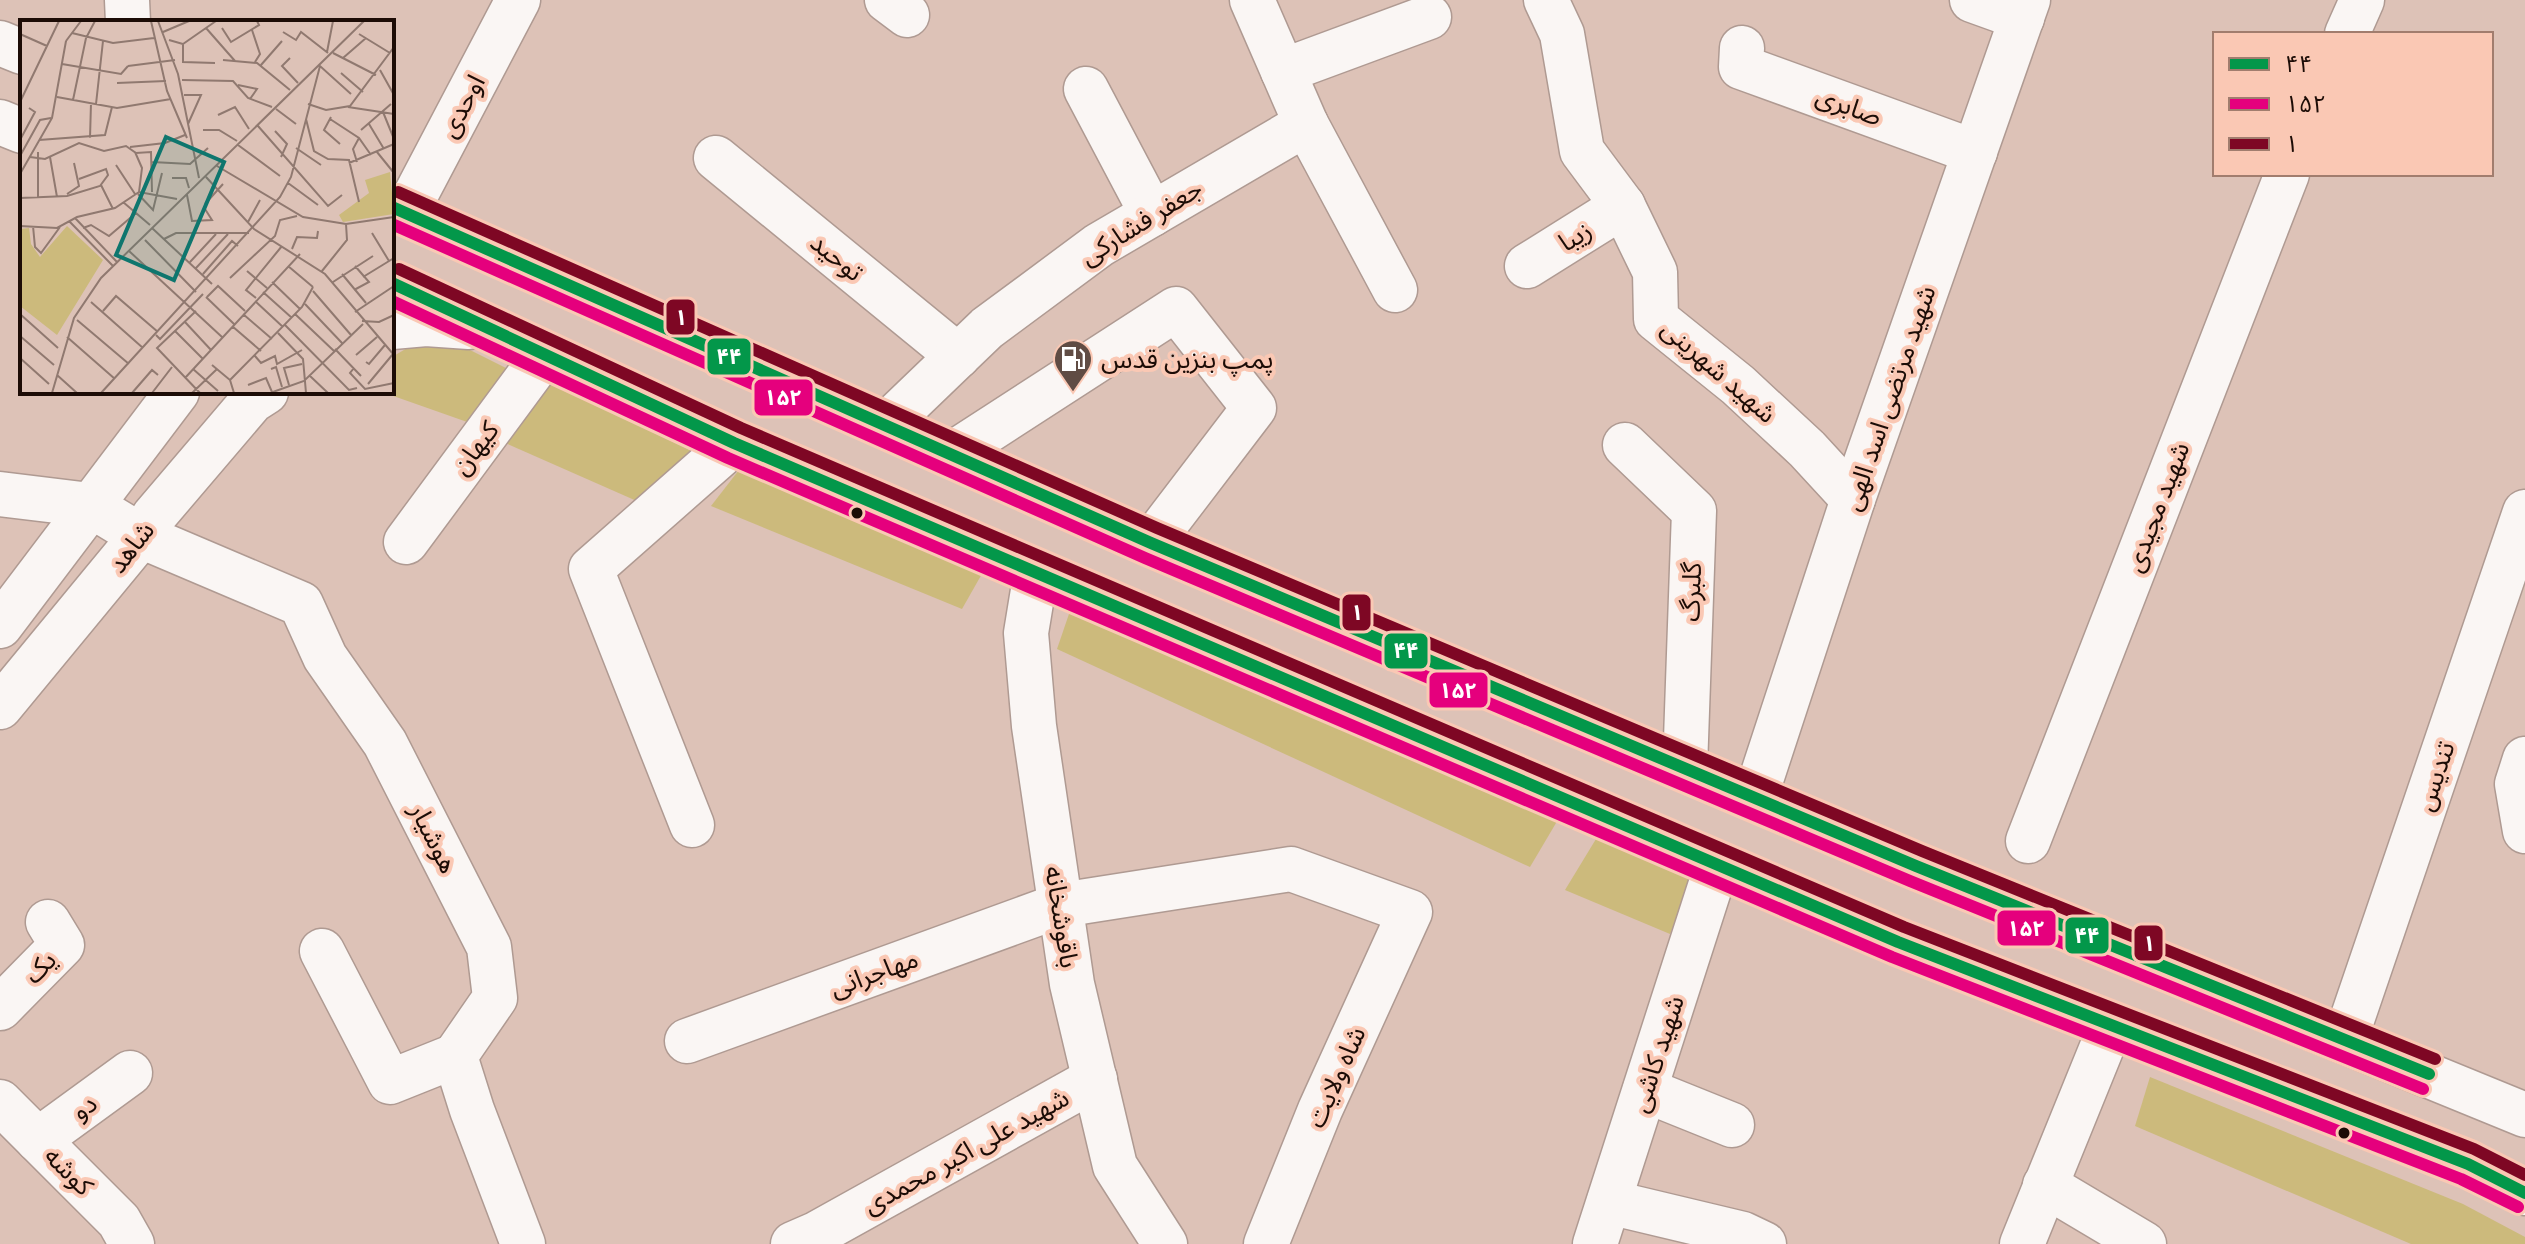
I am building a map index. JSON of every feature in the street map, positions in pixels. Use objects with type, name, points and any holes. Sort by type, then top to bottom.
[{"type":"street","points":[[127,0],[128,20]]},
{"type":"street","name":"اوحدی","points":[[399,210],[518,0]]},
{"type":"street","points":[[1252,0],[1306,124],[1395,290]]},
{"type":"street","name":"شهید شهرینی","points":[[1546,0],[1562,34],[1582,151],[1623,206],[1655,272],[1656,319],[1738,385],[1807,449],[1853,499]]},
{"type":"street","points":[[1972,0],[2025,9]]},
{"type":"street","points":[[2348,32],[2362,0]]},
{"type":"street","name":"شهید مرتضی اسد الهی","points":[[1755,798],[1853,499],[2025,9]]},
{"type":"street","points":[[1283,71],[1429,17]]},
{"type":"street","points":[[0,43],[20,51]]},
{"type":"street","name":"صابری","points":[[1742,48],[1741,67],[1975,152]]},
{"type":"street","points":[[1086,89],[1152,214]]},
{"type":"street","points":[[0,122],[20,130]]},
{"type":"street","name":"جعفر فشارکی","points":[[886,425],[987,328],[1099,245],[1306,124]]},
{"type":"street","name":"توحید","points":[[716,158],[958,356]]},
{"type":"street","name":"شهید مجیدی","points":[[2028,841],[2286,176]]},
{"type":"street","name":"زیبا","points":[[1527,266],[1623,206]]},
{"type":"street","points":[[399,210],[1151,543],[1930,872],[2525,1115]]},
{"type":"street","points":[[394,284],[734,443],[1717,865],[1898,942],[2468,1164],[2525,1193]]},
{"type":"street","points":[[952,454],[1176,309],[1254,408],[1151,543]]},
{"type":"street","points":[[394,327],[426,324],[489,328]]},
{"type":"street","name":"کیهان","points":[[406,542],[545,354]]},
{"type":"street","points":[[0,626],[175,394]]},
{"type":"street","name":"شاهد","points":[[0,707],[141,536],[154,516],[252,401],[263,394]]},
{"type":"street","points":[[692,825],[591,569],[734,443]]},
{"type":"street","name":"گلبرگ","points":[[1625,445],[1694,511],[1685,768]]},
{"type":"street","points":[[0,494],[90,505]]},
{"type":"street","name":"هوشیار","points":[[90,505],[141,536],[301,604],[325,657],[385,743],[489,947],[495,998],[455,1056]]},
{"type":"street","name":"تندیس","points":[[2345,1040],[2525,512]]},
{"type":"street","name":"باقوشخانه","points":[[1036,572],[1026,633],[1034,726],[1072,984],[1115,1166],[1165,1244]]},
{"type":"street","points":[[2525,759],[2517,784],[2525,831]]},
{"type":"street","name":"شهید کاشی","points":[[1595,1244],[1717,865]]},
{"type":"street","name":"مهاجرانی","points":[[687,1041],[1061,905],[1291,869],[1410,912]]},
{"type":"street","name":"شاه ولایت","points":[[1266,1244],[1320,1110],[1410,912]]},
{"type":"street","name":"یک","points":[[0,1008],[62,945],[48,922]]},
{"type":"street","points":[[322,951],[390,1082],[455,1056],[523,1244]]},
{"type":"street","points":[[2022,1244],[2111,1025]]},
{"type":"street","name":"دو","points":[[14,1124],[130,1073]]},
{"type":"street","name":"شهید علی اکبر محمدی","points":[[793,1244],[830,1227],[1095,1079]]},
{"type":"street","points":[[1645,1090],[1732,1125]]},
{"type":"street","name":"کوشه","points":[[14,1124],[119,1221],[132,1244]]},
{"type":"street","points":[[2045,1185],[2144,1244]]},
{"type":"street","points":[[1609,1202],[1743,1234],[1764,1244]]},
{"type":"shaded area","points":[[414,344],[464,347],[512,371],[470,423],[388,394],[394,394],[394,356]]},
{"type":"shaded area","points":[[552,383],[698,454],[639,502],[503,442]]},
{"type":"shaded area","points":[[739,470],[983,572],[962,609],[711,506]]},
{"type":"shaded area","points":[[1070,611],[1559,818],[1530,867],[1057,649]]},
{"type":"shaded area","points":[[1596,839],[1694,875],[1670,934],[1565,890]]},
{"type":"shaded area","points":[[2150,1077],[2463,1204],[2525,1237],[2525,1244],[2411,1244],[2135,1126]]},
{"type":"transit line","name":"۱","points":[[398,192],[1157,528],[1922,851],[2435,1059]]},
{"type":"transit line","name":"۴۴","points":[[394,208],[1151,543],[1916,866],[2429,1074]]},
{"type":"transit line","name":"۱۵۲","points":[[394,225],[1145,558],[1910,881],[2423,1089]]},
{"type":"transit line","name":"۱","points":[[399,269],[741,428],[1904,927],[2474,1149],[2525,1175]]},
{"type":"transit line","name":"۴۴","points":[[394,284],[734,443],[1898,942],[2468,1164],[2525,1193]]},
{"type":"transit line","name":"۱۵۲","points":[[394,302],[728,458],[1892,957],[2461,1179],[2518,1207]]},
{"type":"place","name":"پمپ بنزین قدس","points":[[1073,393]]}]
